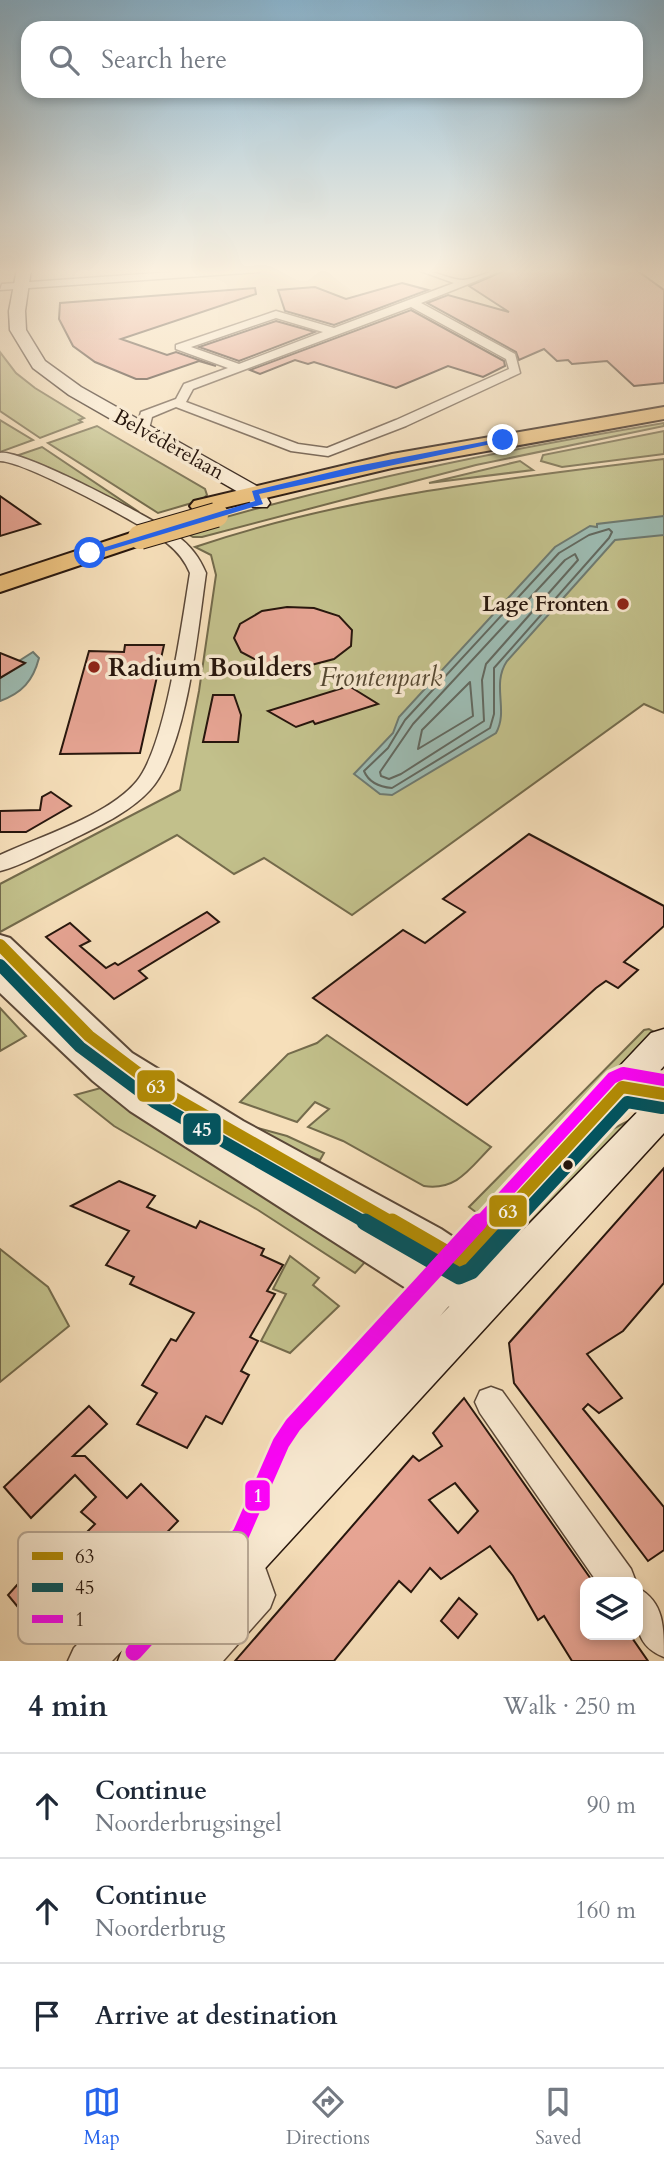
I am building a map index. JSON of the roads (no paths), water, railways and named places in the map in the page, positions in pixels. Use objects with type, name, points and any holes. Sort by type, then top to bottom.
[{"type":"main road","name":"Belvédèrelaan","points":[[27,347],[34,359],[64,384],[137,424],[250,498]]},
{"type":"main road","name":"Belvédèrelaan","points":[[24,373],[57,397],[250,498]]},
{"type":"main road","points":[[0,570],[209,511],[300,481],[503,440],[664,413]]},
{"type":"main road","points":[[250,498],[664,420]]},
{"type":"main road","points":[[137,424],[247,479],[300,481]]},
{"type":"main road","points":[[0,584],[134,533]]},
{"type":"main road","points":[[248,1540],[304,1434],[664,1042]]},
{"type":"main road","points":[[248,1548],[664,1108]]},
{"type":"main road","points":[[144,1661],[160,1644]]},
{"type":"street","points":[[181,347],[240,368]]},
{"type":"street","points":[[137,424],[146,415],[182,400],[188,387],[296,347]]},
{"type":"street","points":[[176,403],[296,448],[328,452],[341,449],[516,370],[515,361],[493,347]]},
{"type":"street","points":[[0,864],[101,814],[144,785],[156,767],[166,737],[198,573],[193,556],[169,537],[96,496],[2,457]]},
{"type":"street","points":[[0,945],[121,1062],[231,1131],[428,1240],[449,1274]]},
{"type":"street","points":[[0,975],[73,1045],[142,1102],[449,1274],[485,1300]]},
{"type":"street","points":[[622,1087],[664,1094]]},
{"type":"street","points":[[491,1402],[614,1577]]},
{"type":"street","points":[[248,1574],[257,1595],[248,1605]]},
{"type":"street","points":[[643,1612],[664,1639]]},
{"type":"street","points":[[87,1661],[103,1644]]},
{"type":"street","points":[[198,1661],[213,1644]]},
{"type":"water","points":[[664,516],[664,535],[615,540],[507,661],[500,679],[501,715],[496,733],[392,795],[380,794],[354,774],[393,733],[399,717],[555,547],[590,526],[597,527],[597,524]]},
{"type":"water","points":[[33,652],[39,658],[30,680],[15,694],[0,701],[0,678],[24,664],[19,661]]},
{"type":"place","name":"Lage Fronten","points":[[623,604]]},
{"type":"place","name":"Radium Boulders","points":[[94,667]]},
{"type":"park label","name":"Frontenpark","points":[[381,677]]}]
